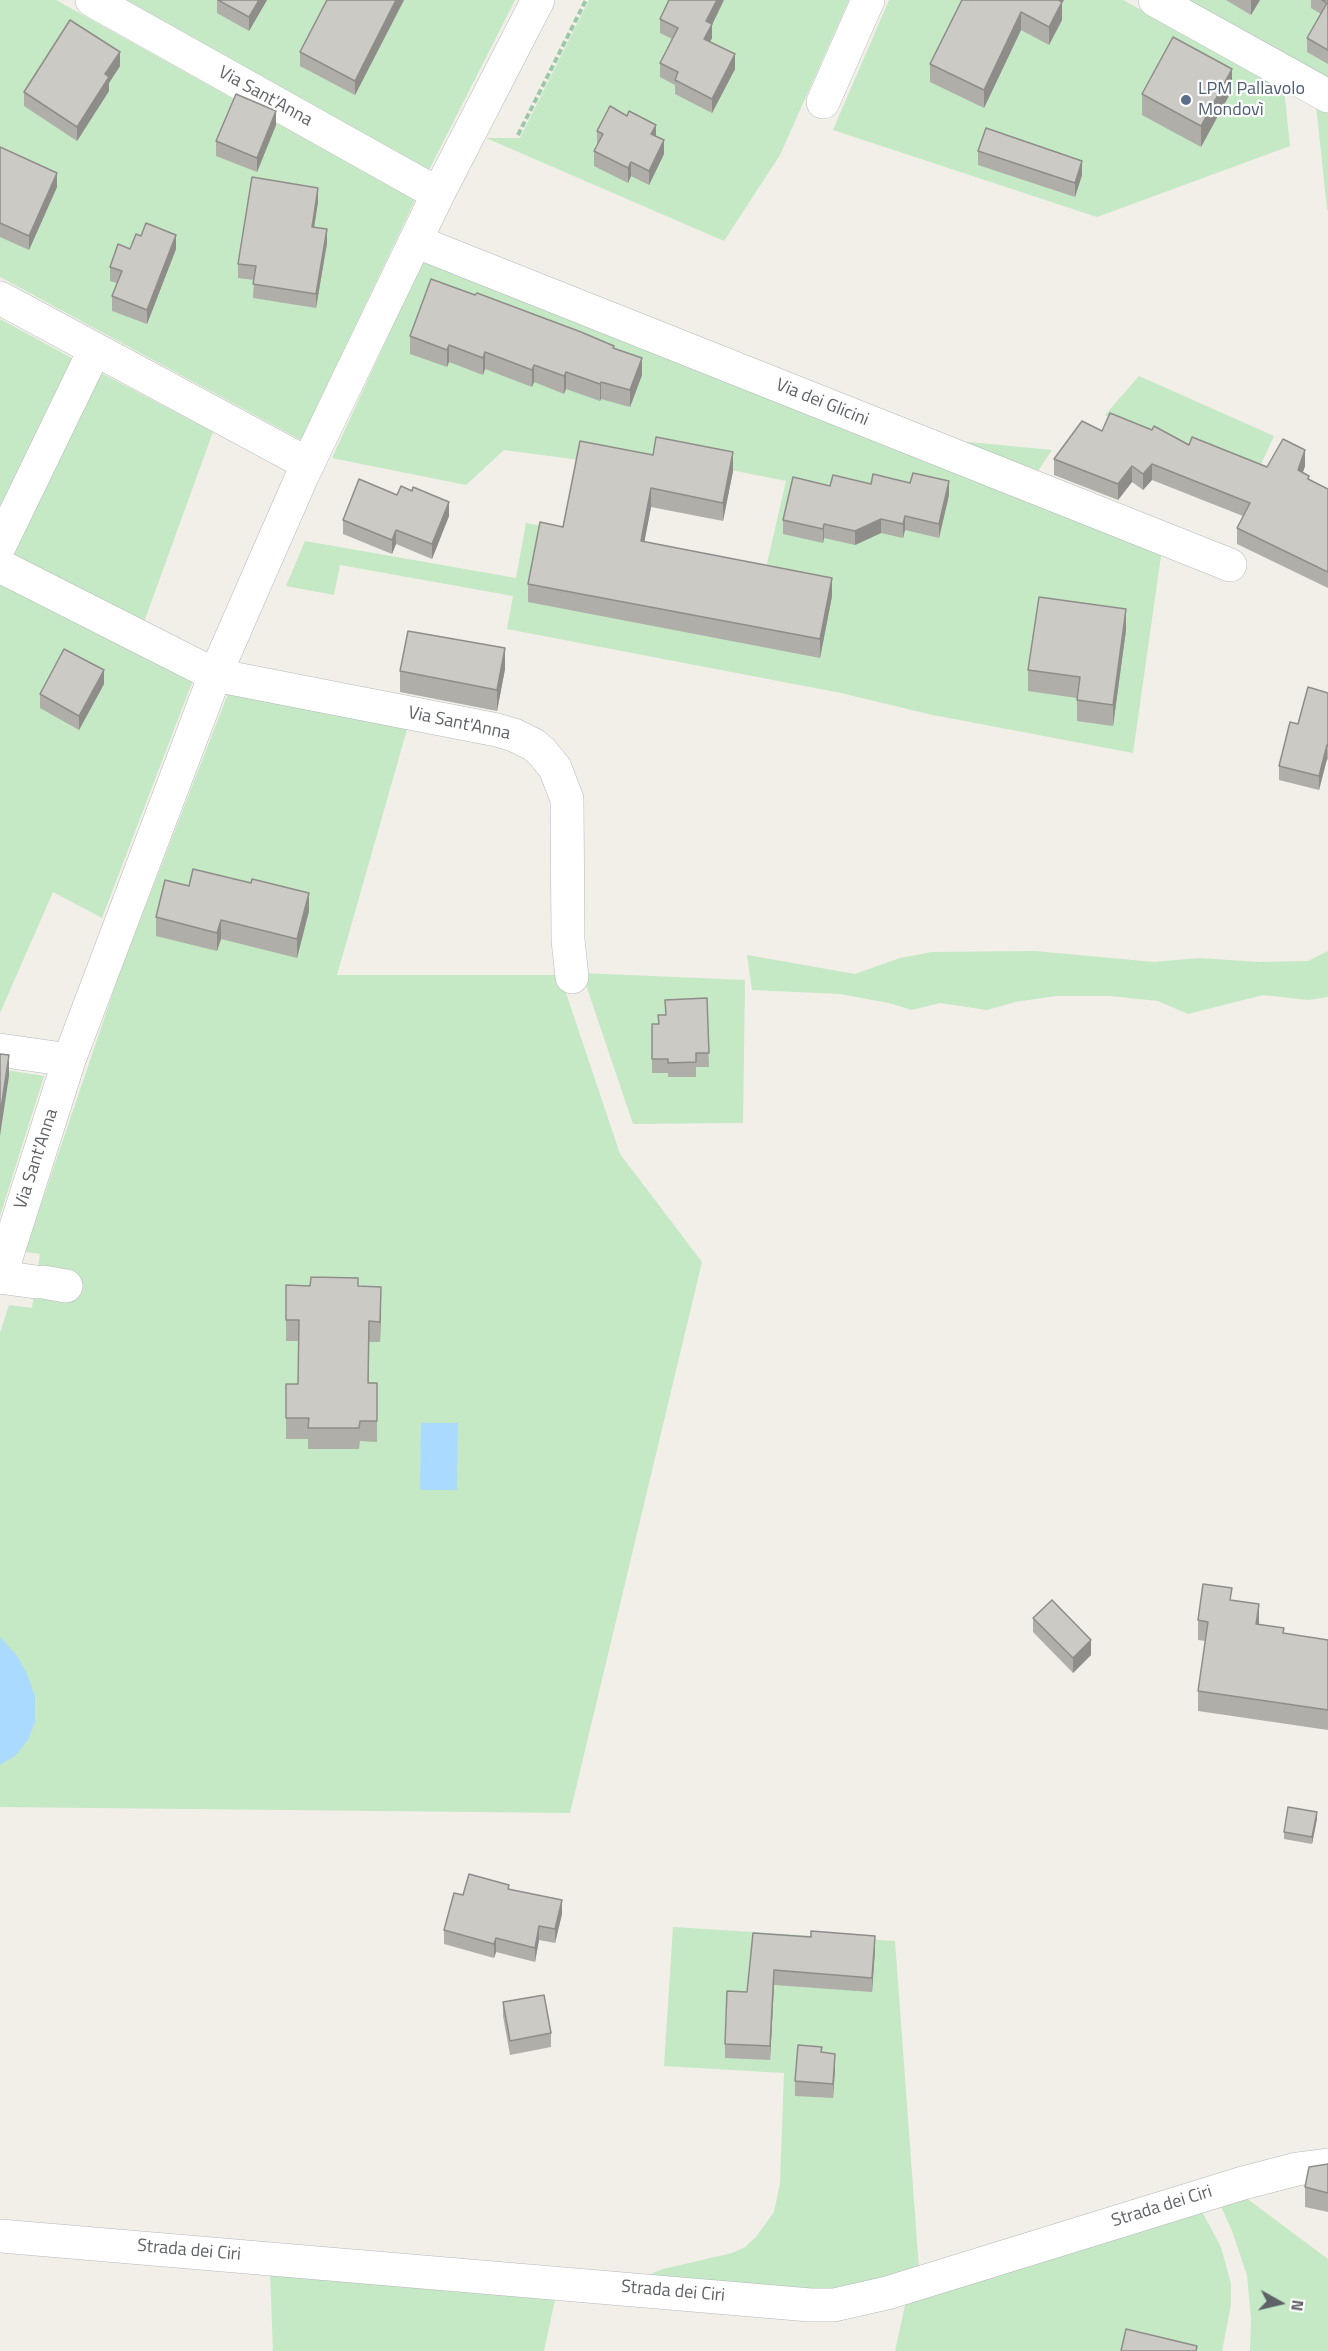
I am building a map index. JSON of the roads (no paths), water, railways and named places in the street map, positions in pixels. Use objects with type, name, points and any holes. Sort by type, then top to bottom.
[{"type":"street","name":"Via Sant'Anna","points":[[92,0],[438,194]]},
{"type":"street","name":"Via Sant'Anna","points":[[1,1266],[69,1060],[215,675],[308,464],[438,194],[538,0]]},
{"type":"street","points":[[823,102],[868,0]]},
{"type":"street","points":[[1155,0],[1328,96]]},
{"type":"street","name":"Via dei Glicini","points":[[415,241],[1230,565]]},
{"type":"street","points":[[0,298],[308,464]]},
{"type":"street","points":[[0,545],[95,349]]},
{"type":"street","name":"Via Sant'Anna","points":[[0,566],[215,675],[497,730],[525,740],[542,752],[555,768],[567,799],[568,940],[572,977]]},
{"type":"street","points":[[0,1050],[69,1060]]},
{"type":"street","points":[[1,1266],[48,1283]]},
{"type":"street","name":"Strada dei Ciri","points":[[0,2236],[810,2305],[834,2305],[887,2293],[1243,2183],[1297,2169],[1328,2165]]},
{"type":"water","points":[[421,1423],[458,1423],[457,1490],[420,1490]]},
{"type":"water","points":[[0,1637],[18,1657],[28,1676],[35,1697],[35,1722],[28,1740],[15,1756],[0,1765]]},
{"type":"place","name":"LPM Pallavolo Mondovì","points":[[1186,100]]}]
